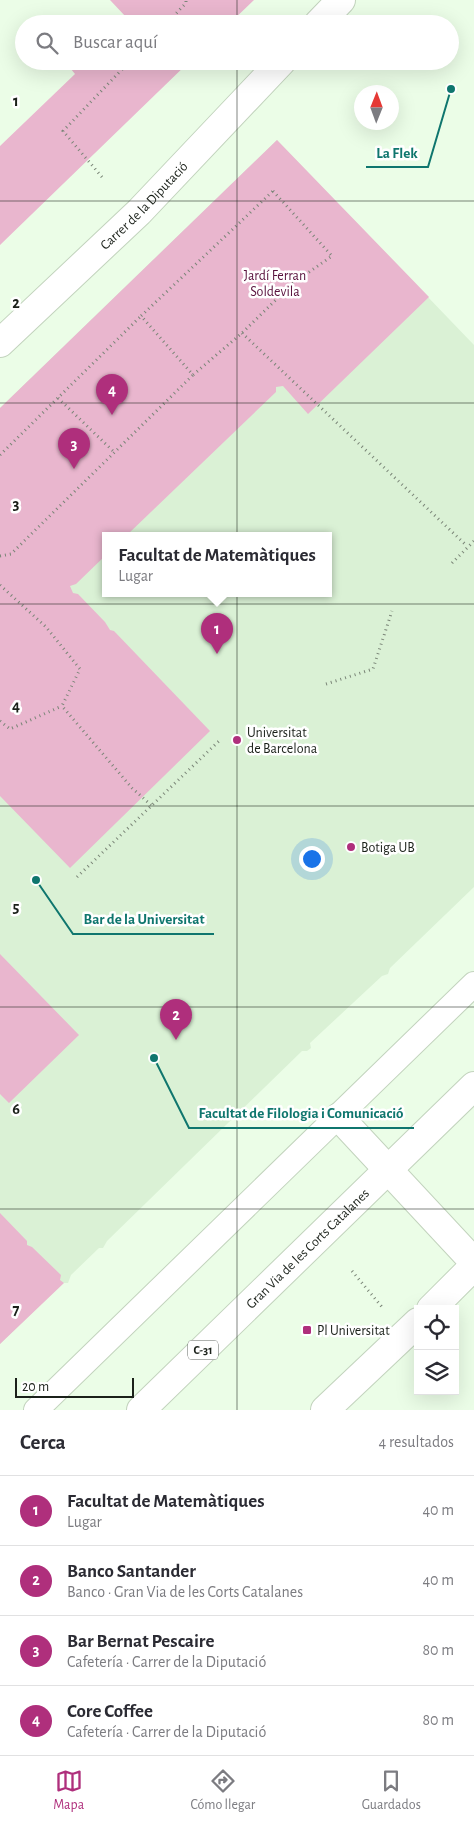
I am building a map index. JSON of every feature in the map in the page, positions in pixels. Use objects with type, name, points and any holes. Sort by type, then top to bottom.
[{"type":"main road","points":[[327,15],[341,0]]},
{"type":"main road","name":"Carrer de la Diputació","points":[[0,343],[139,212],[273,70]]},
{"type":"main road","name":"Gran Via de les Corts Catalanes","points":[[141,1410],[474,1086]]},
{"type":"main road","points":[[339,1116],[474,1264],[435,1305]]},
{"type":"main road","points":[[325,1410],[414,1326]]},
{"type":"lane","points":[[36,1410],[474,984]]},
{"type":"path","points":[[175,15],[186,3],[186,0]]},
{"type":"path","points":[[102,177],[63,131],[121,70]]},
{"type":"path","points":[[0,455],[141,316],[273,191],[332,256],[292,284],[242,333],[193,375],[11,554],[0,556]]},
{"type":"path","points":[[141,316],[193,375]]},
{"type":"path","points":[[242,333],[467,546]]},
{"type":"path","points":[[58,398],[114,452]]},
{"type":"path","points":[[452,563],[467,546],[474,542]]},
{"type":"path","points":[[0,585],[46,627],[80,669],[62,706],[10,729],[0,721]]},
{"type":"path","points":[[326,684],[373,669],[392,611]]},
{"type":"path","points":[[62,706],[132,788],[151,805]]},
{"type":"path","points":[[77,876],[218,740]]},
{"type":"path","points":[[352,1271],[383,1309]]},
{"type":"shaded area","name":"Universitat de Barcelona","points":[[277,140],[474,345],[474,887],[390,968],[388,974],[382,976],[310,1043],[311,1048],[307,1051],[302,1051],[107,1241],[103,1248],[99,1248],[71,1275],[68,1283],[63,1283],[0,1344],[0,408]]},
{"type":"green space","points":[[110,0],[254,0],[238,15],[124,15]]},
{"type":"green space","points":[[72,70],[181,70],[0,245],[0,146],[75,74]]},
{"type":"green space","name":"Jardí Ferran Soldevila","points":[[277,140],[429,297],[308,414],[283,386],[276,387],[276,392],[130,532],[102,532],[102,559],[76,584],[70,586],[73,593],[78,594],[105,622],[110,630],[114,631],[210,731],[70,868],[0,796],[0,408]]},
{"type":"green space","points":[[0,954],[79,1035],[9,1103],[0,1094]]},
{"type":"green space","points":[[0,1213],[27,1241],[27,1245],[32,1247],[61,1275],[60,1280],[64,1283],[0,1344]]},
{"type":"place","name":"La Flek","points":[[451,89]]},
{"type":"place","name":"Core Coffee","points":[[112,415]]},
{"type":"place","name":"Bar Bernat Pescaire","points":[[74,469]]},
{"type":"place","name":"Facultat de Matemàtiques","points":[[217,654]]},
{"type":"place","name":"Universitat de Barcelona","points":[[237,740]]},
{"type":"place","name":"Botiga UB","points":[[351,847]]},
{"type":"place","name":"Bar de la Universitat","points":[[36,880]]},
{"type":"place","name":"Banco Santander","points":[[176,1040]]},
{"type":"place","name":"Facultat de Filologia i Comunicació","points":[[154,1058]]},
{"type":"place","name":"Pl Universitat","points":[[307,1330]]}]
